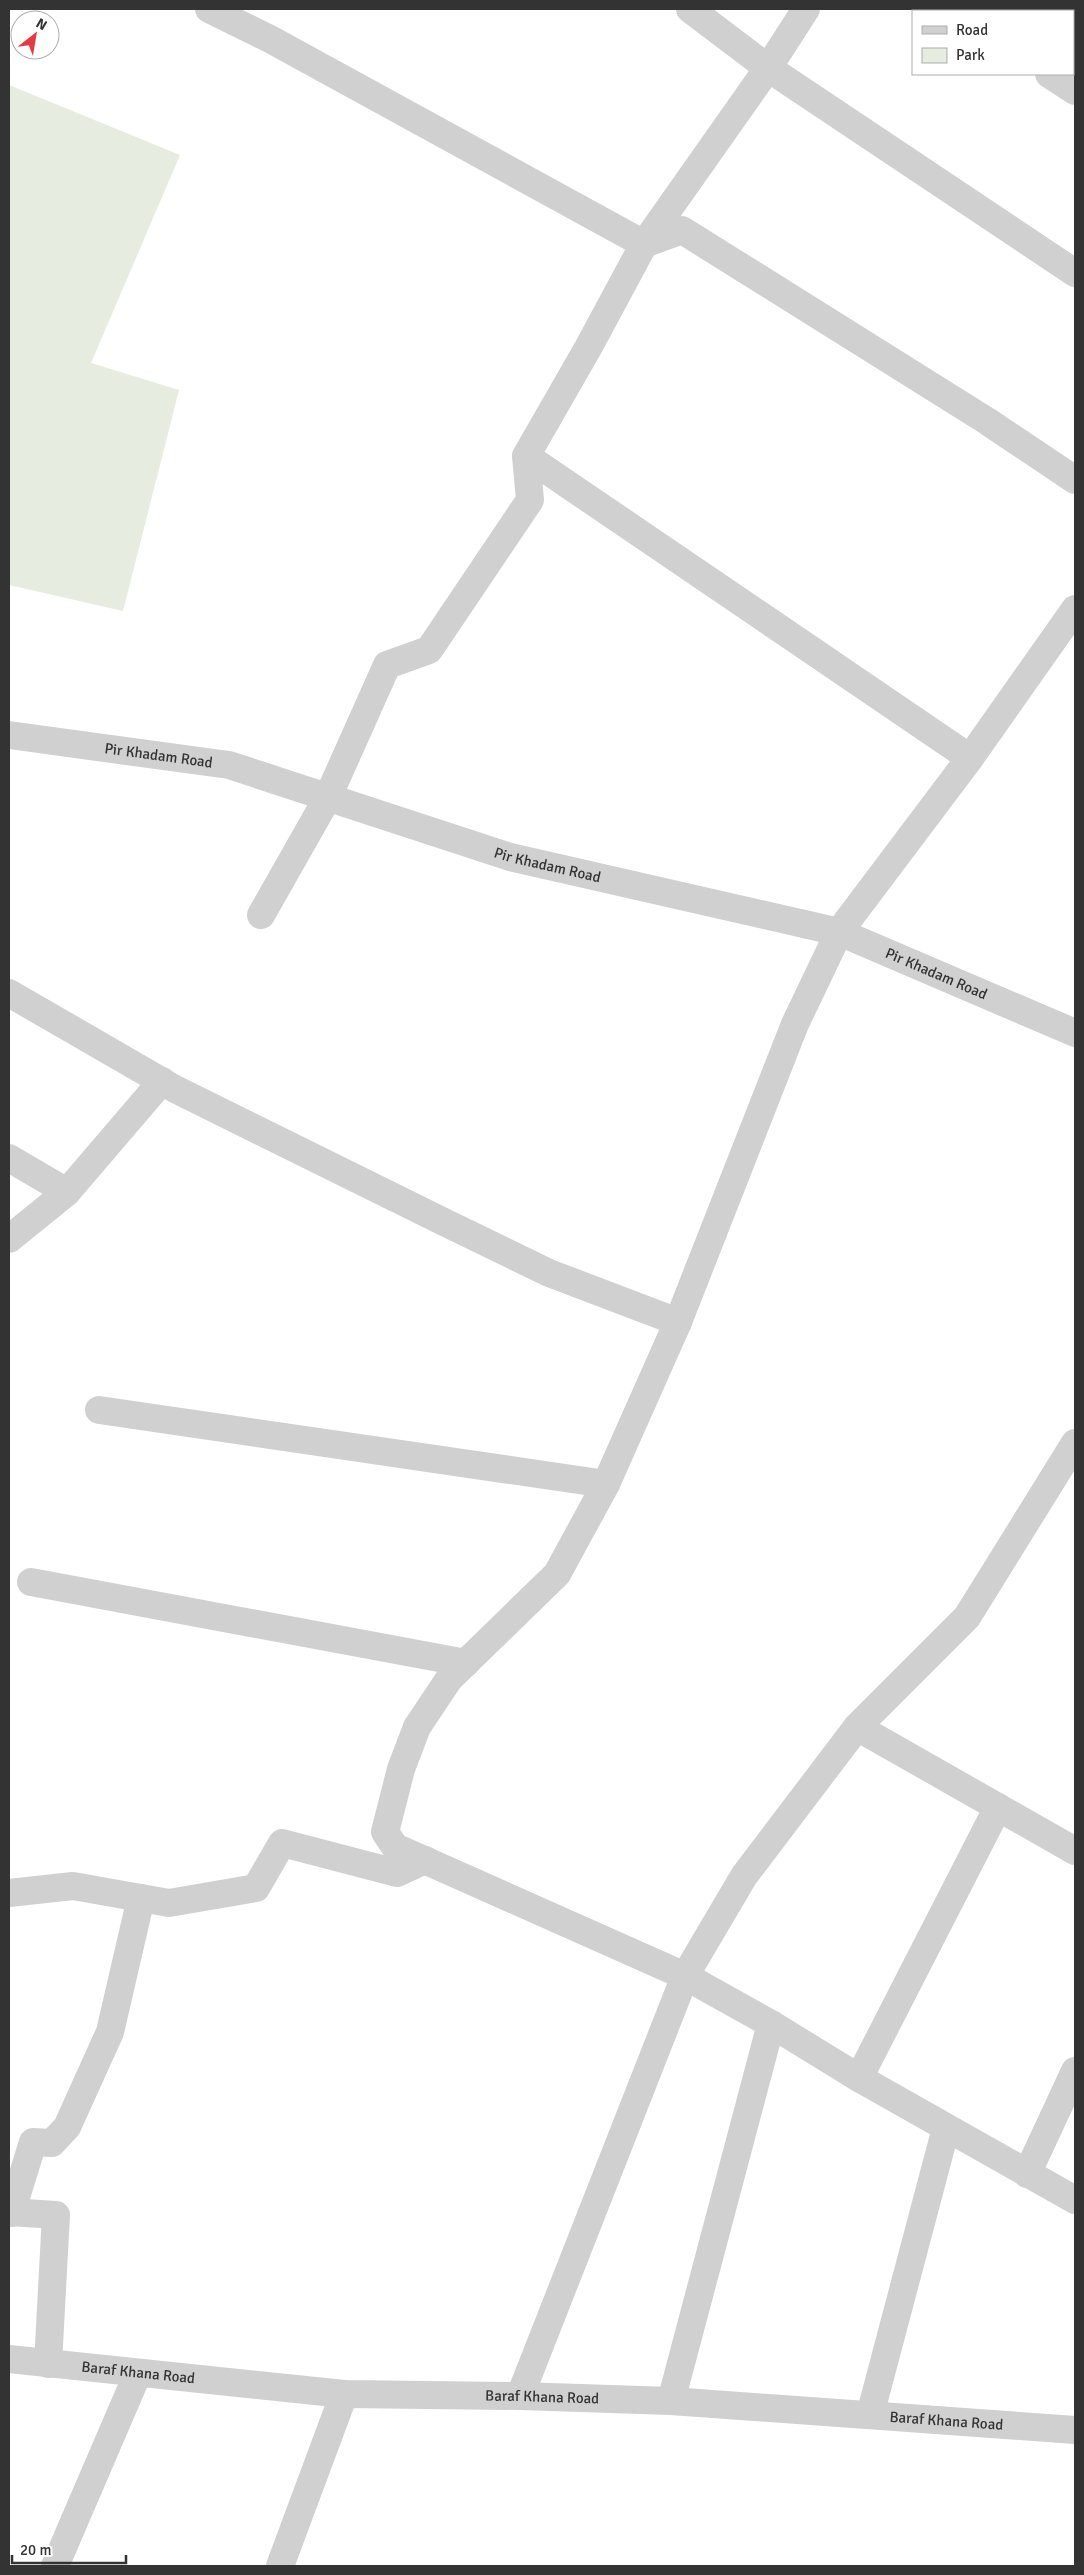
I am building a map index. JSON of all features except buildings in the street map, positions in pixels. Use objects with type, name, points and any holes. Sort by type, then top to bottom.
[{"type":"street","points":[[209,9],[270,39],[644,244],[682,230],[987,421],[1075,480]]},
{"type":"street","points":[[690,9],[768,68],[1075,273]]},
{"type":"street","points":[[261,915],[328,796],[387,665],[429,650],[530,500],[526,456],[588,348],[644,244],[768,68],[806,9]]},
{"type":"street","points":[[1051,75],[1075,91]]},
{"type":"street","points":[[526,456],[970,758]]},
{"type":"street","points":[[1075,609],[970,758],[839,932],[795,1024],[678,1322],[606,1484],[557,1574],[449,1679],[417,1727],[401,1769],[384,1832],[394,1847],[685,1976],[771,2024],[946,2128],[1075,2200]]},
{"type":"street","name":"Pir Khadam Road","points":[[9,735],[229,764],[510,856],[839,932],[1075,1033]]},
{"type":"street","points":[[9,994],[162,1081],[548,1273],[678,1322]]},
{"type":"street","points":[[9,1239],[67,1192],[162,1081]]},
{"type":"street","points":[[9,1158],[67,1192]]},
{"type":"street","points":[[99,1410],[606,1484]]},
{"type":"street","points":[[520,2396],[685,1976],[744,1876],[857,1727],[967,1617],[1075,1443]]},
{"type":"street","points":[[31,1582],[466,1663]]},
{"type":"street","points":[[857,1727],[1075,1850]]},
{"type":"street","points":[[859,2078],[998,1807]]},
{"type":"street","points":[[9,1893],[73,1886],[169,1903],[256,1888],[282,1843],[397,1873],[425,1860]]},
{"type":"street","points":[[48,2364],[56,2215],[10,2213],[32,2142],[52,2144],[67,2127],[110,2032],[142,1898]]},
{"type":"street","points":[[671,2401],[771,2024]]},
{"type":"street","points":[[1027,2174],[1075,2071]]},
{"type":"street","points":[[870,2415],[946,2128]]},
{"type":"street","name":"Baraf Khana Road","points":[[9,2359],[138,2374],[344,2394],[520,2396],[671,2401],[1075,2430]]},
{"type":"street","points":[[55,2566],[138,2374]]},
{"type":"street","points":[[280,2566],[344,2394]]},
{"type":"green space","points":[[9,85],[180,155],[91,363],[179,390],[123,611],[9,585]]}]
